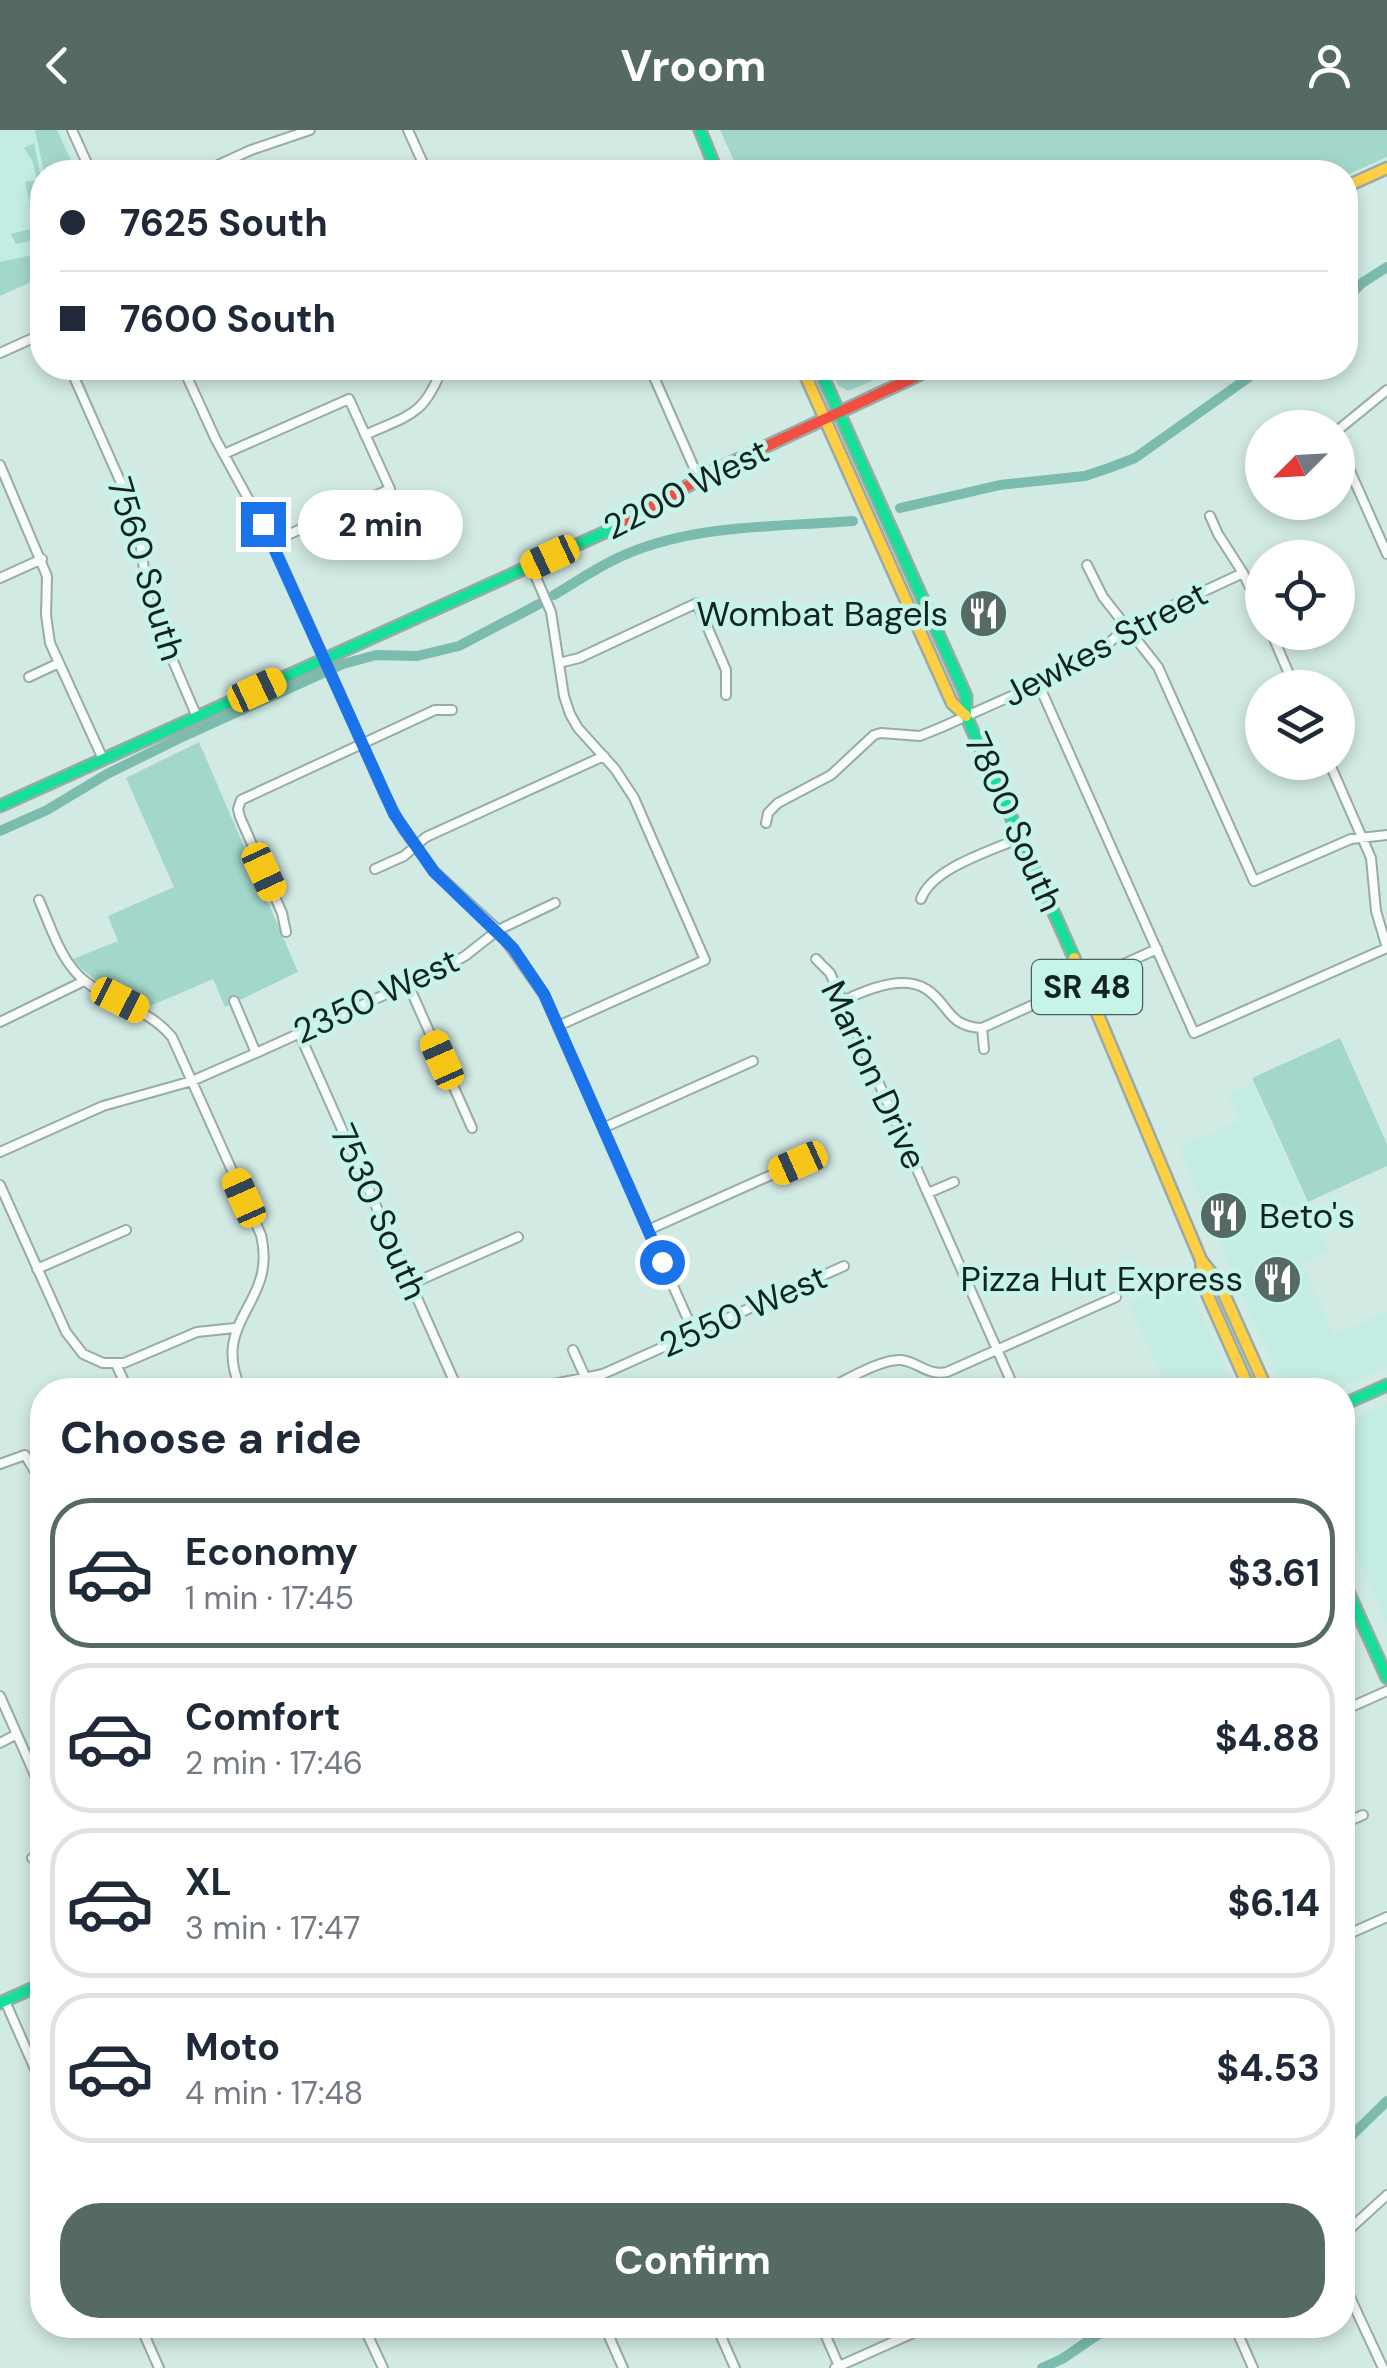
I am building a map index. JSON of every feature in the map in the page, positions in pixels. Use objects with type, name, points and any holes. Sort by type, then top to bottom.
[{"type":"main road","points":[[700,130],[715,160]]},
{"type":"main road","points":[[1358,181],[1387,168]]},
{"type":"main road","name":"7800 South","points":[[807,380],[952,702],[966,716],[1021,838],[1201,1260],[1219,1283],[1262,1378]]},
{"type":"main road","name":"7800 South","points":[[824,380],[966,696],[966,716]]},
{"type":"main road","name":"2200 West","points":[[0,806],[197,716],[328,667],[645,513],[699,478],[908,380]]},
{"type":"main road","name":"7800 South","points":[[1201,1260],[1204,1287],[1245,1378]]},
{"type":"main road","points":[[1355,1399],[1387,1385]]},
{"type":"main road","points":[[1355,1607],[1387,1678]]},
{"type":"main road","points":[[3,2002],[30,1990]]},
{"type":"street","points":[[72,130],[86,160]]},
{"type":"street","points":[[230,160],[310,130]]},
{"type":"street","points":[[408,130],[422,160]]},
{"type":"street","points":[[0,353],[30,339]]},
{"type":"street","name":"7560 South","points":[[75,380],[137,519],[149,605],[197,716]]},
{"type":"street","points":[[189,380],[272,542],[384,795],[434,872],[498,930],[530,971],[694,1332]]},
{"type":"street","points":[[365,435],[420,408],[437,380]]},
{"type":"street","points":[[655,380],[699,478]]},
{"type":"street","points":[[1355,416],[1387,390]]},
{"type":"street","points":[[224,454],[349,398],[390,488],[272,542]]},
{"type":"street","points":[[0,465],[42,559],[48,588],[47,630],[102,759]]},
{"type":"street","points":[[1355,482],[1387,554]]},
{"type":"street","points":[[1210,516],[1244,573]]},
{"type":"street","points":[[0,578],[42,559]]},
{"type":"street","points":[[1086,565],[1096,586],[1163,676],[1254,882],[1362,836],[1387,835]]},
{"type":"street","points":[[531,566],[551,612],[570,714],[634,798],[705,960],[558,1026]]},
{"type":"street","name":"Jewkes Street","points":[[766,823],[768,813],[778,803],[831,775],[874,735],[920,736],[966,716],[1091,659],[1127,627],[1244,573]]},
{"type":"street","points":[[559,663],[579,658],[697,603],[726,670],[726,695]]},
{"type":"street","points":[[29,677],[60,663]]},
{"type":"street","points":[[1038,683],[1194,1033],[1387,948],[1376,911],[1371,858],[1337,780]]},
{"type":"street","points":[[286,932],[240,817],[239,804],[244,798],[435,710],[452,710]]},
{"type":"street","points":[[375,869],[404,856],[426,837],[604,756]]},
{"type":"street","points":[[922,899],[925,887],[936,876],[1021,838]]},
{"type":"street","points":[[39,900],[64,954],[84,981],[160,1023],[172,1037],[264,1249],[260,1287],[235,1328],[230,1357],[237,1378]]},
{"type":"street","name":"2350 West","points":[[0,1152],[117,1101],[192,1081],[256,1053],[450,965],[498,930],[556,904]]},
{"type":"street","points":[[842,1000],[892,985],[914,983],[934,996],[954,1020],[982,1028],[1157,949]]},
{"type":"street","name":"Marion Drive","points":[[816,959],[830,973],[1011,1378]]},
{"type":"street","points":[[0,1022],[84,981]]},
{"type":"street","points":[[408,984],[472,1128]]},
{"type":"street","points":[[234,1001],[256,1053]]},
{"type":"street","points":[[982,1028],[984,1048]]},
{"type":"street","name":"7530 South","points":[[299,1033],[453,1378]]},
{"type":"street","points":[[603,1128],[752,1061]]},
{"type":"street","points":[[648,1230],[798,1163]]},
{"type":"street","name":"Marion Drive","points":[[928,1193],[954,1182]]},
{"type":"street","points":[[0,1184],[74,1345],[92,1359],[116,1364],[197,1332],[235,1328]]},
{"type":"street","points":[[37,1269],[126,1230]]},
{"type":"street","points":[[411,1284],[518,1236]]},
{"type":"street","name":"2550 West","points":[[588,1378],[844,1266]]},
{"type":"street","points":[[852,1378],[892,1360],[941,1374],[1116,1296]]},
{"type":"street","points":[[573,1350],[586,1378]]},
{"type":"street","points":[[116,1364],[122,1378]]},
{"type":"street","points":[[0,1464],[25,1455],[30,1461]]},
{"type":"street","points":[[1355,1705],[1387,1691]]},
{"type":"street","points":[[0,1696],[30,1763]]},
{"type":"street","points":[[0,1742],[17,1734]]},
{"type":"street","points":[[1355,1818],[1363,1814]]},
{"type":"street","points":[[1355,1932],[1387,1918]]},
{"type":"street","points":[[3,2002],[30,2059]]},
{"type":"street","points":[[1355,2224],[1387,2195]]},
{"type":"street","points":[[1355,2307],[1384,2368]]},
{"type":"street","points":[[146,2338],[159,2368]]},
{"type":"street","points":[[369,2338],[382,2368]]},
{"type":"street","points":[[610,2338],[623,2368]]},
{"type":"street","points":[[722,2338],[736,2368]]},
{"type":"street","points":[[826,2338],[837,2367],[901,2338]]},
{"type":"street","points":[[1241,2338],[1253,2368]]},
{"type":"shaded area","points":[[0,130],[61,130],[75,160],[30,160],[30,282],[0,296]]},
{"type":"shaded area","points":[[35,130],[57,130],[71,160],[41,160]]},
{"type":"shaded area","points":[[720,130],[1387,130],[1387,157],[1358,170],[1358,160],[734,160]]},
{"type":"shaded area","points":[[34,143],[37,160],[32,160],[24,148]]},
{"type":"shaded area","points":[[30,229],[30,241],[16,244],[11,234]]},
{"type":"shaded area","points":[[30,256],[30,282],[0,296],[0,262]]},
{"type":"shaded area","points":[[836,380],[874,380],[848,391]]},
{"type":"shaded area","points":[[199,742],[298,972],[225,1007],[213,979],[148,1007],[98,981],[73,959],[118,941],[108,916],[174,887],[126,778]]},
{"type":"shaded area","points":[[1340,1038],[1387,1144],[1387,1166],[1308,1202],[1252,1078]]},
{"type":"shaded area","points":[[1252,1083],[1327,1251],[1302,1263],[1334,1335],[1272,1362],[1179,1148],[1239,1121],[1228,1095]]},
{"type":"shaded area","points":[[1185,1276],[1230,1378],[1161,1378],[1128,1304]]},
{"type":"shaded area","points":[[1387,1312],[1387,1367],[1355,1382],[1355,1378],[1278,1378],[1272,1364]]},
{"type":"shaded area","points":[[1387,1404],[1387,1623],[1355,1550],[1355,1419]]},
{"type":"waterway","points":[[1358,287],[1387,267]]},
{"type":"waterway","points":[[900,508],[1000,485],[1085,476],[1135,458],[1245,380]]},
{"type":"waterway","points":[[554,595],[619,557],[683,537],[740,528],[853,521]]},
{"type":"waterway","points":[[0,831],[180,738],[343,664],[376,655],[417,656],[459,646],[539,604]]},
{"type":"waterway","points":[[1355,2132],[1387,2101]]},
{"type":"waterway","points":[[1042,2368],[1093,2338]]},
{"type":"traffic: fast","points":[[700,130],[712,160]]},
{"type":"traffic: fast","points":[[824,380],[966,696],[966,716],[1074,958]]},
{"type":"traffic: fast","points":[[0,806],[623,524]]},
{"type":"traffic: fast","points":[[1355,1399],[1387,1385]]},
{"type":"traffic: fast","points":[[1355,1607],[1387,1678]]},
{"type":"traffic: fast","points":[[0,2003],[30,1989]]},
{"type":"traffic: slow","points":[[1358,181],[1387,168]]},
{"type":"traffic: slow","points":[[807,380],[952,703],[966,716]]},
{"type":"traffic: slow","points":[[1074,958],[1201,1260],[1204,1287],[1245,1378]]},
{"type":"traffic: slow","points":[[1201,1260],[1219,1283],[1262,1378]]},
{"type":"traffic: jam","points":[[623,524],[713,471],[908,380]]},
{"type":"place","name":"Wombat Bagels","points":[[983,614]]},
{"type":"place","name":"Beto's","points":[[1224,1216]]},
{"type":"place","name":"Pizza Hut Express","points":[[1278,1279]]},
{"type":"route","points":[[263,524],[394,814],[434,872],[498,930],[544,994],[662,1262]]}]
